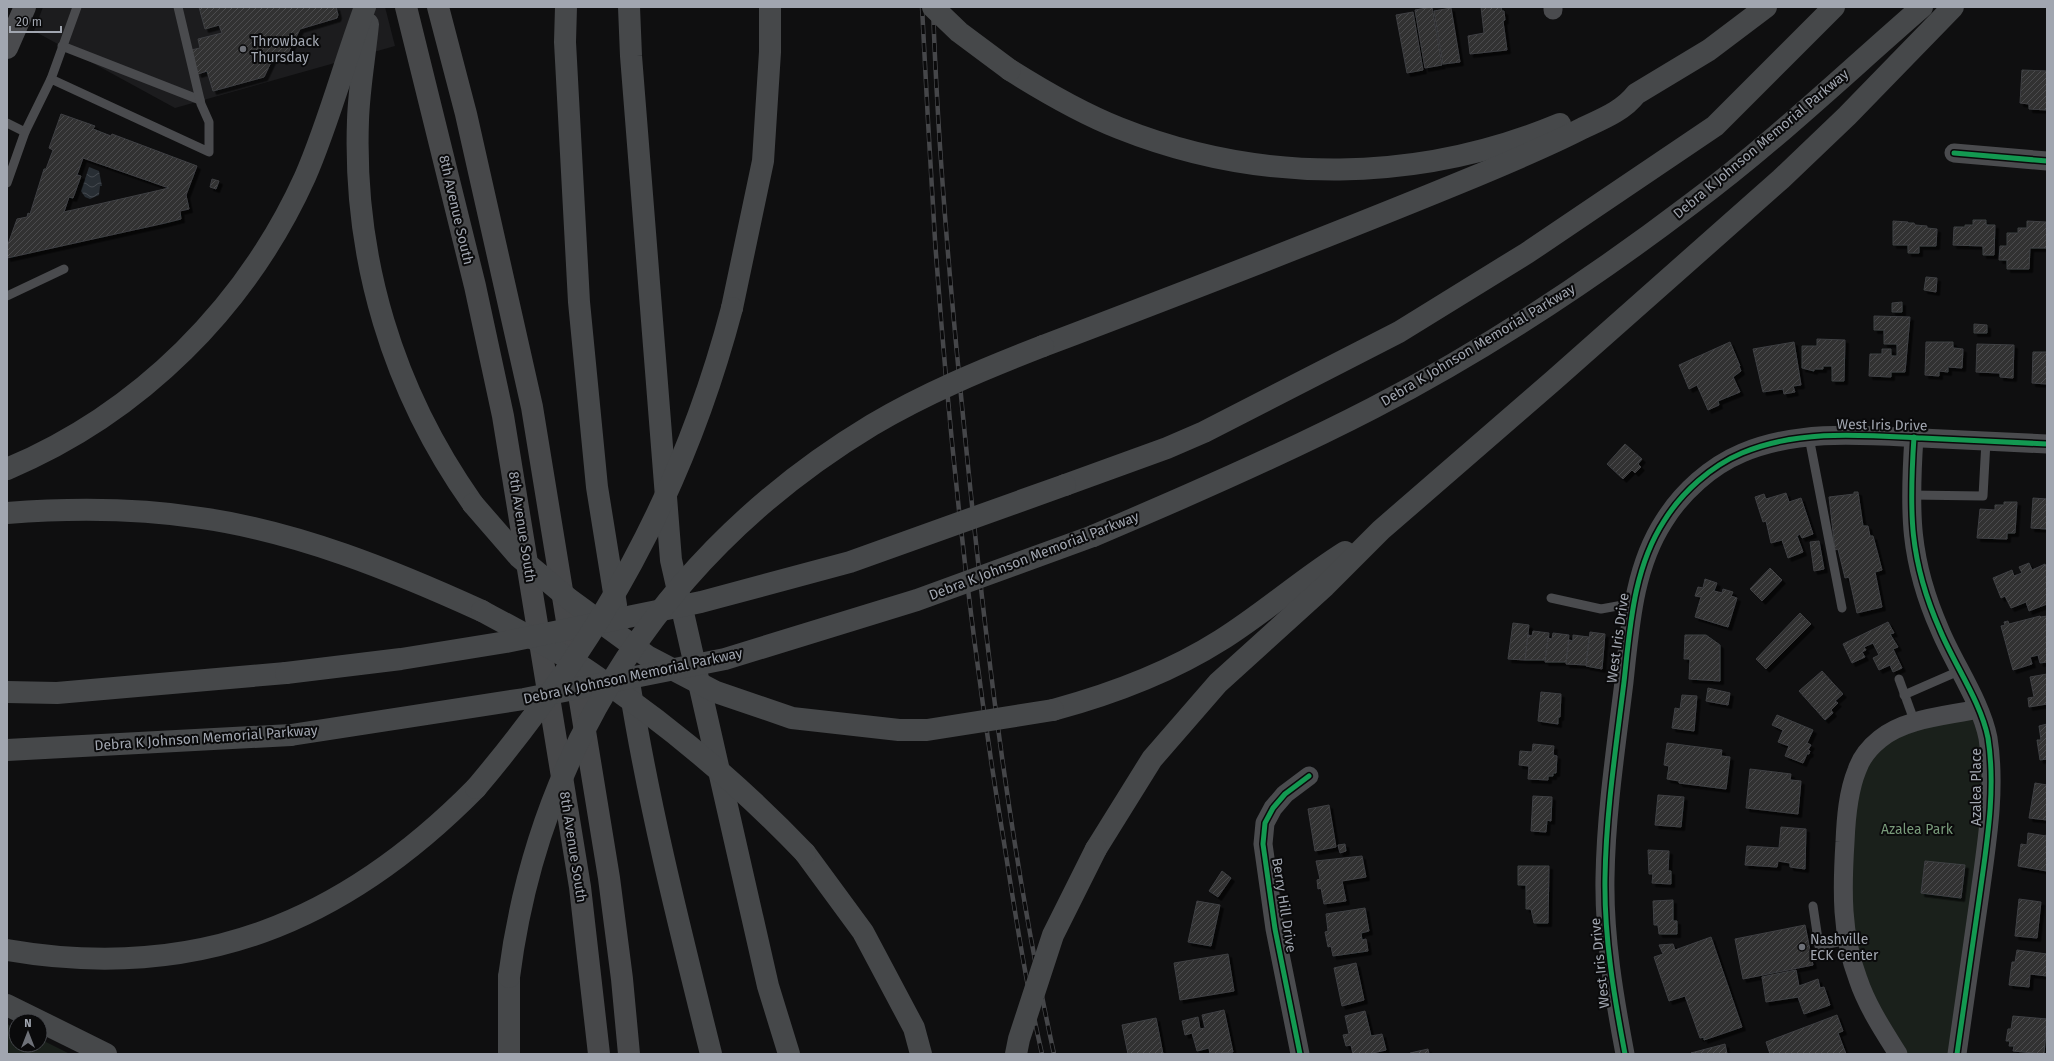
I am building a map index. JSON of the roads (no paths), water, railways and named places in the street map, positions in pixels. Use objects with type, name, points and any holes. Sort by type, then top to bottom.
[{"type":"highway","points":[[7,469],[63,442],[122,404],[166,368],[185,350],[236,293],[280,225],[305,176],[324,127],[365,7]]},
{"type":"highway","points":[[369,7],[359,98],[357,145],[359,195],[369,270],[390,347],[410,395],[445,462],[473,504],[519,557],[569,599],[647,656],[716,692],[792,718],[899,730],[927,730],[1053,710],[1120,689],[1178,664],[1220,641],[1266,610],[1329,562],[1380,530]]},
{"type":"highway","points":[[566,7],[565,42],[579,302],[597,487],[641,756],[667,877],[711,1054]]},
{"type":"highway","points":[[630,7],[631,56],[671,560],[768,986],[789,1054]]},
{"type":"highway","points":[[7,950],[36,955],[76,958],[145,958],[176,954],[257,934],[295,920],[327,904],[370,879],[410,849],[439,824],[476,788],[516,739],[560,680],[602,617],[638,555],[682,462],[706,396],[732,308],[763,161],[770,52],[770,7]]},
{"type":"highway","points":[[933,7],[971,41],[1010,70],[1086,113],[1157,142],[1194,153],[1236,162],[1309,170],[1351,171],[1394,168],[1471,155],[1532,136],[1615,98],[1636,94],[1709,50],[1766,7]]},
{"type":"highway","points":[[7,692],[57,693],[286,673],[401,659],[491,644],[701,602],[850,562],[1167,448],[1204,432],[1406,328],[1527,252],[1715,126],[1834,7]]},
{"type":"highway","name":"Debra K Johnson Memorial Parkway","points":[[7,750],[291,735],[524,699],[725,659],[918,600],[1093,536],[1322,434],[1430,377],[1530,317],[1616,259],[1717,184],[1922,7]]},
{"type":"highway","points":[[1016,1054],[1019,1039],[1053,934],[1096,850],[1152,759],[1192,710],[1244,657],[1325,586],[1380,530],[1554,380],[1775,184],[1847,116],[1953,7]]},
{"type":"highway","points":[[509,1054],[509,977],[516,932],[531,867],[544,825],[568,764],[596,708],[630,652],[698,565],[736,527],[776,492],[846,441],[927,395],[1043,346],[1347,229],[1496,168],[1561,139],[1615,112],[1630,102],[1636,94]]},
{"type":"highway","points":[[7,513],[61,510],[135,511],[194,517],[243,526],[348,556],[429,587],[482,611],[559,653],[644,710],[709,761],[760,807],[805,853],[863,932],[914,1028],[921,1054]]},
{"type":"highway","points":[[7,1005],[106,1054]]},
{"type":"main road","name":"8th Avenue South","points":[[406,7],[473,278],[503,416],[580,887],[599,1054]]},
{"type":"main road","name":"8th Avenue South","points":[[438,7],[466,114],[533,415],[609,878],[629,1054]]},
{"type":"street","points":[[7,48],[25,7]]},
{"type":"street","points":[[1954,153],[2047,161]]},
{"type":"street","name":"West Iris Drive","points":[[1626,1054],[1613,983],[1607,930],[1605,877],[1611,793],[1634,604],[1643,568],[1657,532],[1666,517],[1695,484],[1718,466],[1744,452],[1779,442],[1809,437],[1850,435],[2047,444]]},
{"type":"street","name":"Azalea Place","points":[[1914,437],[1911,495],[1912,528],[1922,586],[1940,631],[1978,709],[1987,736],[1991,765],[1988,825],[1957,1054]]},
{"type":"street","points":[[1898,1054],[1868,1003],[1858,979],[1847,940],[1842,887],[1848,806],[1856,770],[1867,753],[1880,740],[1892,732],[1915,723],[1978,709]]},
{"type":"street","name":"Berry Hill Drive","points":[[1300,1054],[1277,938],[1263,844],[1266,823],[1273,808],[1285,794],[1309,776]]},
{"type":"lane","points":[[7,183],[25,132],[51,79],[77,7]]},
{"type":"lane","points":[[51,79],[209,152],[209,122],[200,100],[178,7]]},
{"type":"lane","points":[[62,46],[200,100]]},
{"type":"lane","points":[[7,123],[25,132]]},
{"type":"lane","points":[[7,296],[64,269]]},
{"type":"lane","points":[[1809,437],[1842,608]]},
{"type":"lane","points":[[1911,495],[1983,496],[1986,441]]},
{"type":"lane","points":[[1551,598],[1601,609],[1634,604]]},
{"type":"lane","points":[[1904,694],[1959,671]]},
{"type":"lane","points":[[1899,679],[1915,723]]},
{"type":"lane","points":[[1813,906],[1819,946],[1847,940]]},
{"type":"water","points":[[89,167],[99,171],[102,186],[100,186],[99,195],[90,199],[85,197],[81,191]]},
{"type":"railway","points":[[922,7],[935,240],[947,388],[970,610],[1020,942],[1042,1054]]},
{"type":"railway","points":[[933,7],[938,119],[946,232],[961,400],[983,606],[1013,831],[1025,906],[1054,1054]]},
{"type":"place","name":"Throwback Thursday","points":[[243,49]]},
{"type":"place","name":"Nashville ECK Center","points":[[1802,947]]},
{"type":"park label","name":"Azalea Park","points":[[1917,829]]}]
